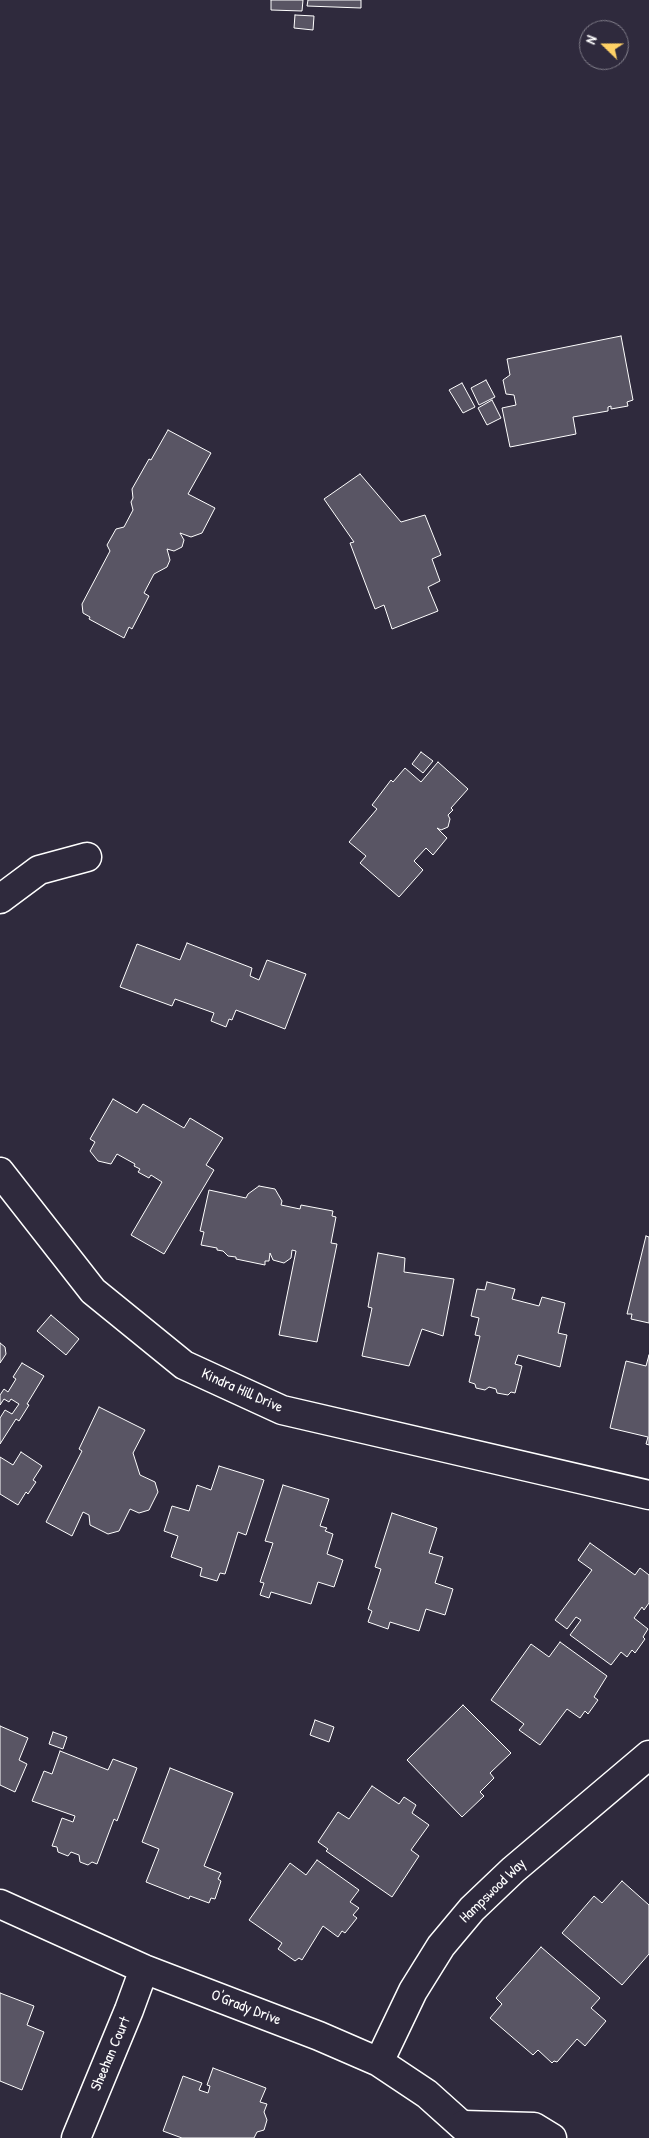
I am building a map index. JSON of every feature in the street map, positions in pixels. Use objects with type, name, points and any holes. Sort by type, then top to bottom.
[{"type":"street","points":[[0,899],[39,870],[87,857]]},
{"type":"street","name":"Kindra Hill Drive","points":[[0,1172],[93,1291],[184,1365],[282,1410],[649,1495]]},
{"type":"street","name":"Hampswood Way","points":[[379,2062],[413,1991],[441,1946],[472,1909],[513,1870],[649,1755]]},
{"type":"street","name":"O'Grady Drive","points":[[0,1904],[144,1969],[320,2036],[379,2062],[427,2094],[469,2132]]},
{"type":"street","name":"Sheehan Court","points":[[76,2138],[144,1969]]},
{"type":"street","points":[[469,2132],[534,2127],[552,2138]]},
{"type":"building","points":[[271,0],[303,0],[302,11],[271,10]]},
{"type":"building","points":[[308,0],[361,0],[361,8],[307,6]]},
{"type":"building","points":[[295,15],[314,16],[313,30],[294,28]]},
{"type":"building","points":[[621,336],[633,400],[627,402],[628,406],[611,409],[611,406],[608,407],[608,411],[573,417],[576,434],[510,447],[502,408],[516,405],[514,395],[506,394],[503,380],[510,375],[507,359]]},
{"type":"building","points":[[486,380],[495,397],[479,405],[471,388]]},
{"type":"building","points":[[462,383],[475,407],[463,413],[449,390]]},
{"type":"building","points":[[492,400],[501,418],[487,425],[478,408]]},
{"type":"building","points":[[168,430],[211,453],[188,494],[215,508],[202,533],[191,537],[180,533],[184,540],[182,547],[174,551],[167,549],[170,560],[167,567],[154,574],[144,593],[149,596],[132,629],[129,627],[124,638],[89,619],[90,617],[83,613],[82,604],[110,551],[107,545],[116,529],[124,527],[133,510],[131,502],[133,498],[132,489]]},
{"type":"building","points":[[360,474],[401,522],[425,515],[441,555],[432,559],[440,581],[428,587],[438,611],[392,629],[384,605],[375,609],[350,543],[354,542],[324,499]]},
{"type":"building","points":[[421,752],[433,761],[423,773],[412,764]]},
{"type":"building","points":[[438,762],[468,789],[451,808],[453,810],[448,815],[450,819],[448,827],[441,830],[437,828],[447,838],[433,855],[426,848],[414,861],[423,870],[399,897],[360,863],[366,856],[349,842],[377,809],[372,805],[391,780],[393,782],[405,768],[421,782]]},
{"type":"building","points":[[187,943],[252,968],[250,976],[259,980],[267,960],[306,974],[285,1029],[236,1010],[232,1020],[229,1019],[226,1027],[211,1021],[214,1013],[175,999],[172,1006],[120,987],[137,944],[180,960]]},
{"type":"building","points":[[113,1099],[137,1113],[143,1104],[184,1128],[190,1118],[223,1138],[206,1165],[214,1170],[164,1254],[131,1235],[162,1182],[151,1175],[149,1178],[138,1172],[140,1169],[134,1166],[135,1164],[117,1154],[111,1164],[98,1161],[90,1151],[95,1142],[90,1139]]},
{"type":"building","points":[[259,1186],[275,1189],[282,1201],[281,1205],[300,1209],[301,1205],[333,1211],[332,1216],[336,1217],[331,1243],[337,1244],[317,1342],[279,1335],[296,1251],[292,1250],[291,1258],[284,1263],[273,1260],[270,1253],[269,1261],[265,1261],[265,1265],[236,1259],[236,1257],[228,1256],[223,1251],[217,1250],[217,1248],[201,1245],[204,1232],[200,1231],[209,1190],[246,1198],[248,1194]]},
{"type":"building","points":[[646,1236],[649,1237],[649,1323],[631,1319],[632,1314],[627,1314]]},
{"type":"building","points":[[378,1253],[405,1258],[404,1272],[454,1279],[443,1336],[422,1329],[409,1366],[362,1356],[372,1308],[368,1307]]},
{"type":"building","points":[[487,1282],[515,1289],[512,1299],[539,1306],[542,1297],[565,1303],[558,1333],[567,1335],[560,1367],[518,1355],[515,1364],[522,1366],[515,1393],[511,1392],[508,1395],[497,1393],[496,1389],[489,1387],[485,1390],[476,1388],[475,1384],[469,1382],[480,1336],[475,1335],[479,1318],[471,1316],[477,1289],[485,1290]]},
{"type":"building","points":[[51,1315],[79,1339],[66,1355],[37,1331]]},
{"type":"building","points":[[0,1343],[5,1347],[6,1354],[0,1363]]},
{"type":"building","points":[[649,1355],[649,1445],[646,1444],[648,1437],[610,1428],[626,1361],[646,1366]]},
{"type":"building","points":[[22,1363],[44,1376],[19,1421],[16,1419],[0,1444],[0,1418],[5,1410],[12,1414],[19,1404],[11,1399],[9,1402],[4,1399],[0,1405],[0,1395],[4,1389],[8,1392],[16,1379],[13,1377]]},
{"type":"building","points":[[99,1407],[145,1430],[133,1453],[140,1475],[155,1482],[158,1492],[149,1510],[139,1513],[130,1509],[119,1531],[108,1534],[90,1525],[89,1515],[83,1512],[72,1536],[46,1522],[82,1451],[79,1449]]},
{"type":"building","points":[[21,1452],[42,1466],[33,1480],[36,1482],[28,1494],[26,1492],[18,1505],[0,1494],[0,1457],[13,1465]]},
{"type":"building","points":[[219,1466],[264,1480],[246,1535],[238,1532],[225,1574],[220,1573],[217,1581],[200,1576],[202,1568],[171,1557],[178,1536],[164,1531],[172,1506],[189,1511],[197,1485],[211,1490]]},
{"type":"building","points":[[283,1485],[329,1499],[320,1526],[327,1528],[325,1531],[333,1534],[327,1554],[343,1560],[334,1587],[318,1582],[311,1604],[271,1592],[269,1598],[260,1595],[264,1583],[260,1582],[273,1543],[265,1541]]},
{"type":"building","points":[[392,1513],[437,1528],[429,1553],[443,1557],[435,1583],[453,1589],[445,1615],[426,1609],[419,1631],[390,1622],[388,1629],[368,1622],[372,1611],[368,1609],[381,1569],[375,1567]]},
{"type":"building","points":[[590,1543],[635,1575],[640,1568],[649,1575],[649,1603],[644,1610],[642,1607],[634,1618],[648,1629],[643,1637],[645,1639],[635,1653],[632,1650],[627,1657],[621,1652],[611,1665],[570,1635],[581,1620],[576,1617],[567,1629],[555,1620],[592,1570],[578,1560]]},
{"type":"building","points":[[560,1642],[607,1676],[594,1697],[598,1700],[588,1714],[585,1711],[580,1718],[567,1709],[540,1745],[519,1730],[524,1724],[491,1700],[531,1644],[549,1657]]},
{"type":"building","points":[[463,1705],[511,1753],[490,1773],[494,1778],[480,1792],[484,1796],[462,1817],[407,1760]]},
{"type":"building","points":[[315,1720],[334,1727],[329,1742],[310,1735]]},
{"type":"building","points":[[0,1726],[28,1738],[19,1760],[27,1764],[15,1792],[0,1785]]},
{"type":"building","points":[[53,1732],[67,1737],[63,1749],[49,1744]]},
{"type":"building","points":[[60,1751],[108,1770],[113,1759],[137,1768],[117,1821],[114,1819],[97,1864],[92,1862],[88,1865],[80,1862],[79,1855],[71,1852],[68,1856],[58,1852],[57,1847],[52,1846],[62,1818],[73,1822],[75,1816],[32,1801],[44,1771],[52,1774]]},
{"type":"building","points":[[170,1768],[233,1793],[204,1866],[221,1873],[218,1879],[221,1881],[215,1899],[211,1898],[209,1903],[190,1896],[189,1899],[146,1882],[159,1849],[142,1842]]},
{"type":"building","points":[[372,1786],[399,1804],[404,1797],[416,1805],[412,1813],[429,1825],[411,1850],[419,1856],[392,1897],[326,1851],[328,1849],[318,1842],[338,1812],[349,1819]]},
{"type":"building","points":[[317,1860],[359,1890],[350,1902],[359,1908],[353,1915],[357,1918],[345,1933],[342,1931],[338,1937],[323,1926],[302,1960],[299,1958],[295,1961],[278,1949],[282,1943],[249,1920],[290,1863],[306,1875]]},
{"type":"building","points":[[622,1881],[649,1905],[649,1954],[622,1985],[562,1933],[594,1896],[602,1903]]},
{"type":"building","points":[[541,1947],[600,1998],[591,2008],[606,2021],[585,2046],[577,2039],[557,2062],[554,2061],[552,2063],[538,2050],[533,2055],[490,2018],[502,2004],[496,1998]]},
{"type":"building","points":[[0,1993],[34,2006],[27,2025],[44,2032],[22,2090],[0,2081]]},
{"type":"building","points":[[213,2068],[266,2088],[260,2102],[267,2104],[264,2112],[267,2120],[264,2130],[257,2132],[254,2138],[182,2138],[163,2131],[183,2076],[202,2083],[199,2090],[208,2093],[210,2086],[207,2085]]}]
